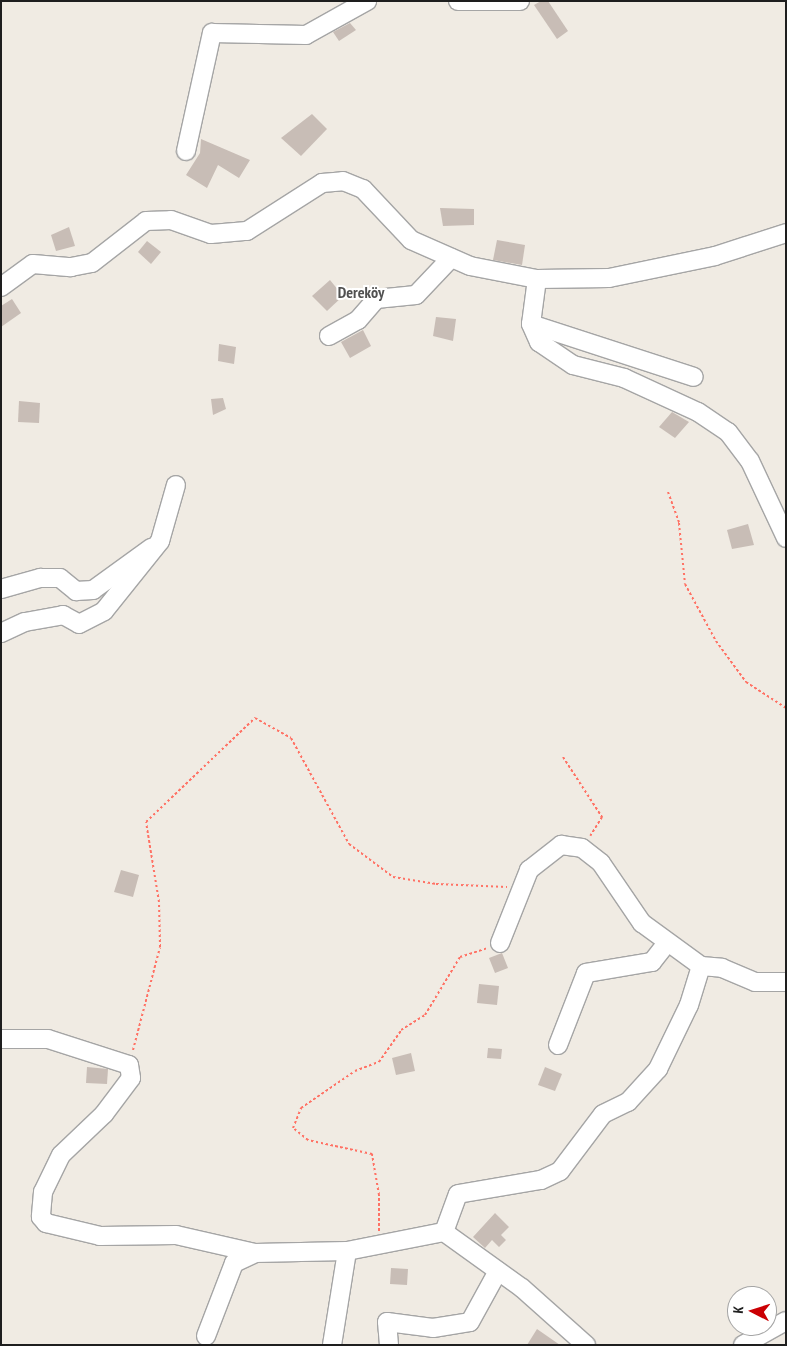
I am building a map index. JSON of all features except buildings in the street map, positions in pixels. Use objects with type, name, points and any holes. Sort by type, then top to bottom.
[{"type":"street","points":[[186,151],[212,33],[306,35],[367,1]]},
{"type":"street","points":[[458,1],[520,1]]},
{"type":"street","points":[[1,287],[33,264],[71,267],[92,263],[146,221],[171,220],[211,234],[247,232],[322,183],[343,181],[364,189],[411,240],[470,266],[537,279],[609,278],[715,256],[786,233]]},
{"type":"street","points":[[329,336],[358,320],[376,299],[416,295],[451,258]]},
{"type":"street","points":[[537,279],[531,324],[539,342],[573,365],[624,378],[698,412],[728,432],[750,461],[786,538]]},
{"type":"street","points":[[531,324],[694,377]]},
{"type":"street","points":[[1,633],[25,622],[63,616],[79,624],[104,611],[160,541],[176,485]]},
{"type":"street","points":[[1,589],[40,578],[60,578],[76,591],[93,590],[160,541]]},
{"type":"street","points":[[500,943],[529,870],[561,845],[582,848],[601,863],[642,923],[701,966],[722,968],[756,982],[786,982]]},
{"type":"street","points":[[558,1045],[586,973],[652,962],[667,943]]},
{"type":"street","points":[[444,1232],[458,1194],[541,1180],[560,1171],[603,1114],[628,1102],[658,1068],[689,1005],[701,966]]},
{"type":"street","points":[[1,1039],[48,1039],[129,1065],[131,1078],[104,1114],[61,1155],[43,1192],[41,1217],[46,1223],[100,1236],[176,1235],[255,1253],[347,1250],[444,1232],[498,1271],[586,1345]]},
{"type":"street","points":[[332,1345],[347,1250]]},
{"type":"street","points":[[206,1336],[234,1263],[255,1253]]},
{"type":"street","points":[[389,1345],[387,1322],[433,1328],[470,1322],[498,1271]]},
{"type":"street","points":[[743,1345],[786,1321]]},
{"type":"path","points":[[668,492],[679,523],[685,584],[716,641],[746,682],[786,708]]},
{"type":"path","points":[[129,1065],[160,947],[160,902],[146,822],[255,718],[291,738],[349,844],[393,877],[436,884],[521,887]]},
{"type":"path","points":[[563,757],[602,817],[582,848]]},
{"type":"path","points":[[379,1243],[379,1196],[372,1154],[308,1140],[293,1128],[301,1108],[355,1071],[378,1062],[401,1030],[425,1015],[460,957],[500,943]]},
{"type":"district","name":"Dereköy","points":[[361,292]]}]
